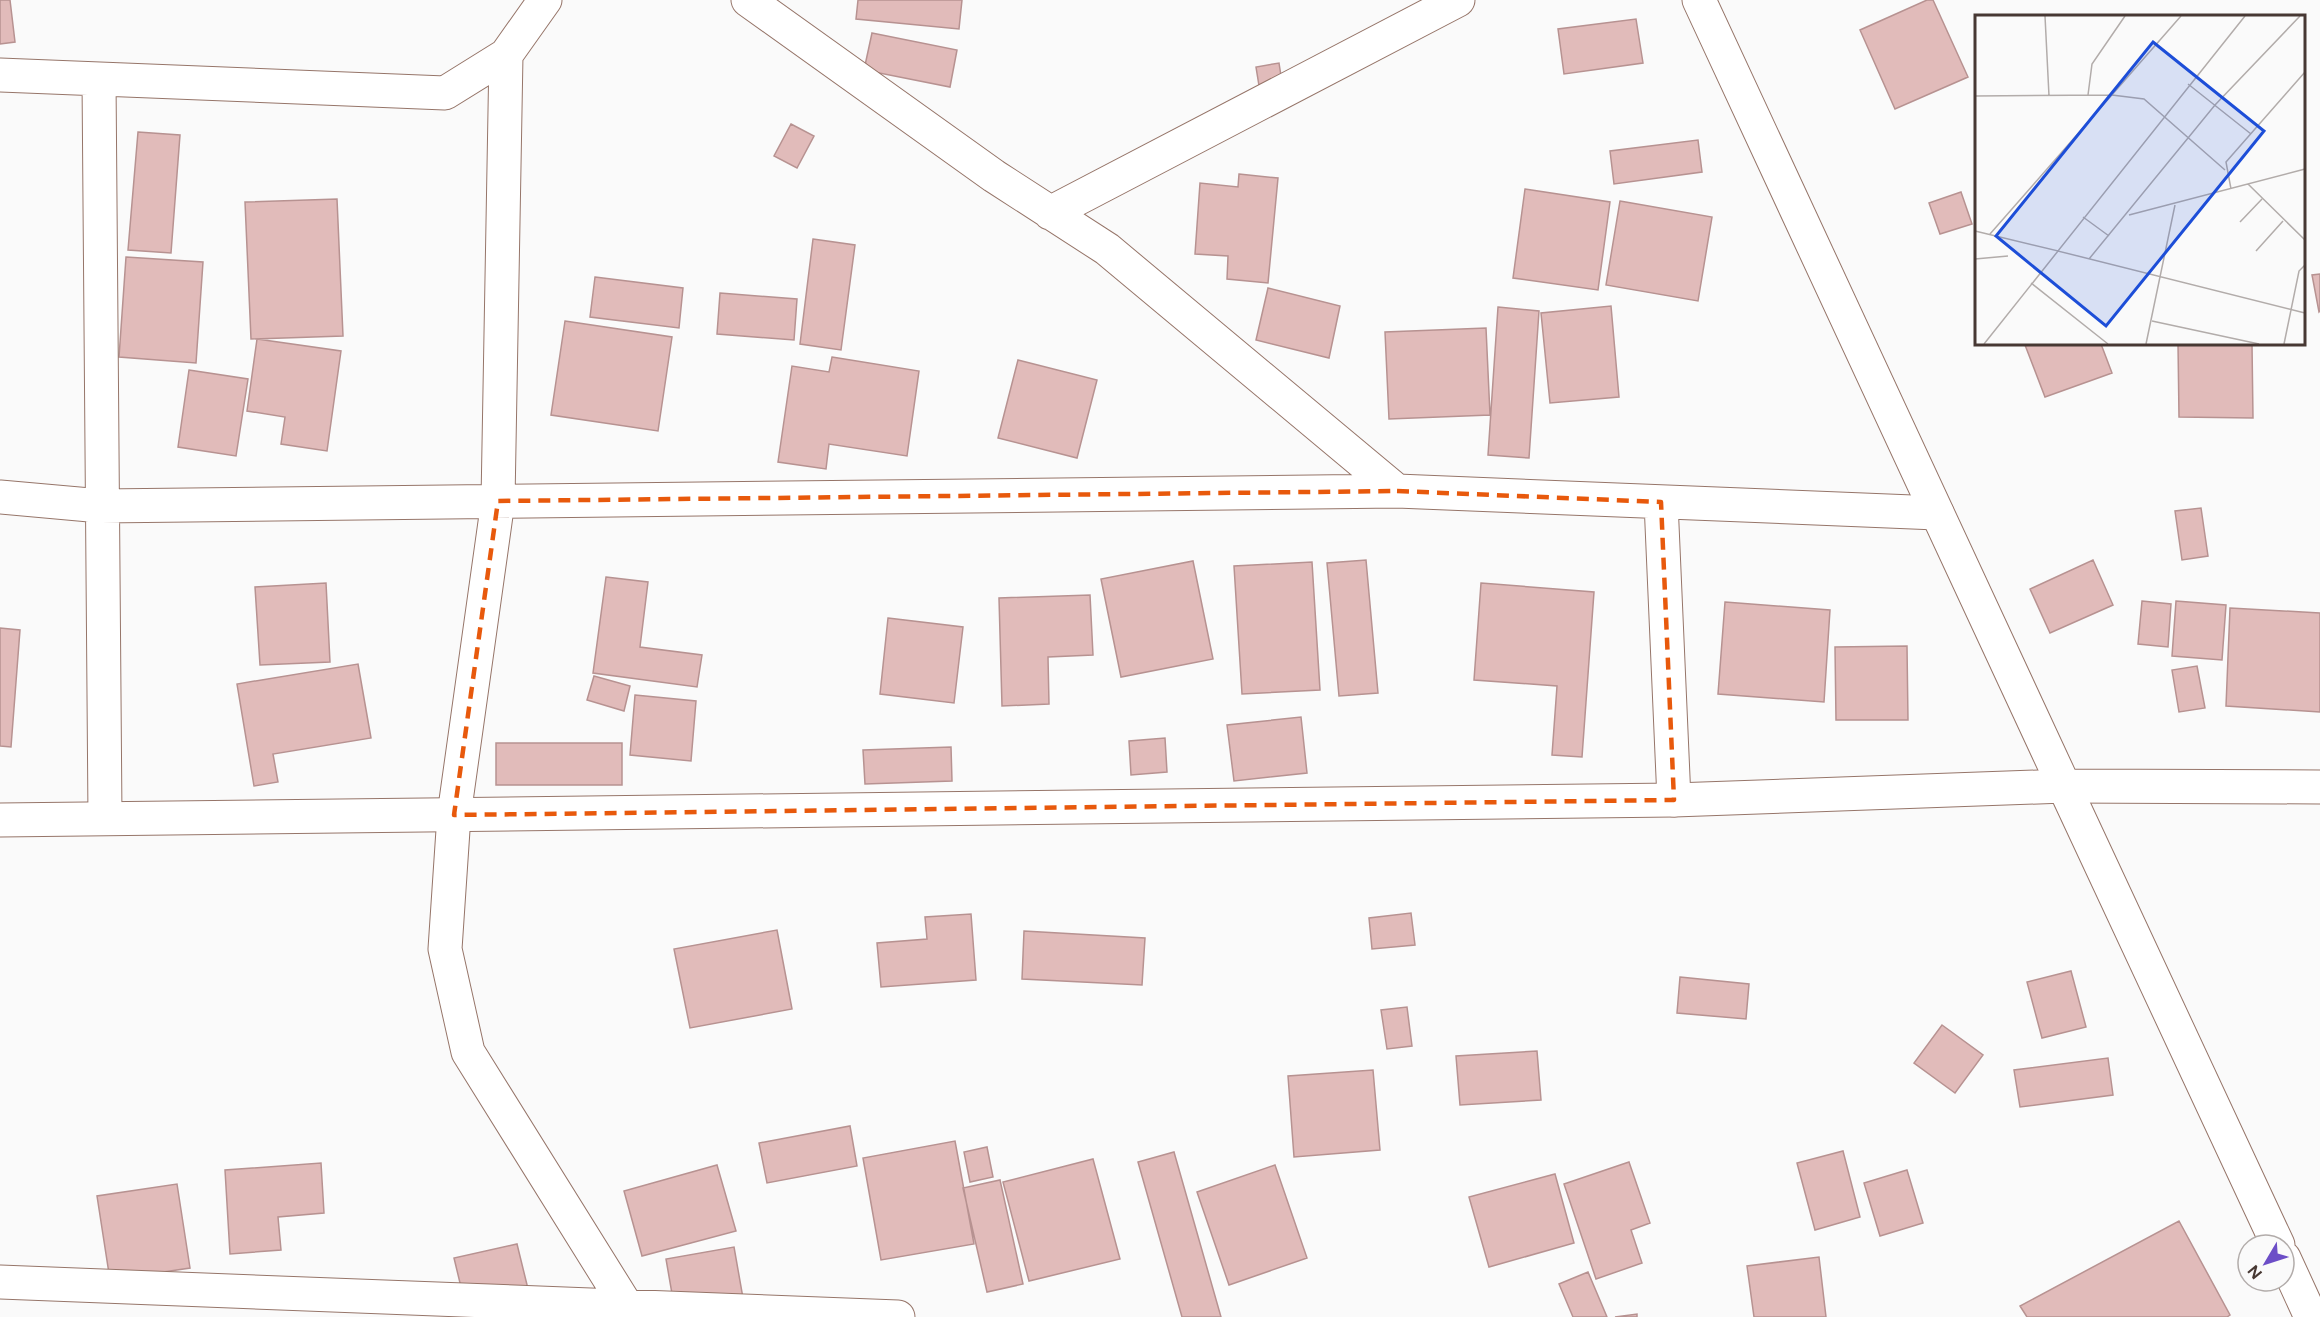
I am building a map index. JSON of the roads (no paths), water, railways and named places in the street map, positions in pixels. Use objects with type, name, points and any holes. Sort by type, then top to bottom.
[{"type":"street","points":[[0,75],[445,93],[506,55],[545,0]]},
{"type":"street","points":[[748,0],[994,176],[1107,249],[1397,491]]},
{"type":"street","points":[[1050,213],[1458,0]]},
{"type":"street","points":[[1699,0],[2272,1233]]},
{"type":"street","points":[[506,55],[498,501],[454,814],[445,949],[468,1052],[631,1312]]},
{"type":"street","points":[[99,79],[105,818]]},
{"type":"street","points":[[0,497],[101,506],[1397,491],[1937,513]]},
{"type":"street","points":[[1661,502],[1674,800]]},
{"type":"street","points":[[0,820],[1674,800],[2064,786],[2320,787]]},
{"type":"street","points":[[0,1282],[631,1312],[898,1317]]},
{"type":"street","points":[[2296,1283],[2312,1317]]}]
